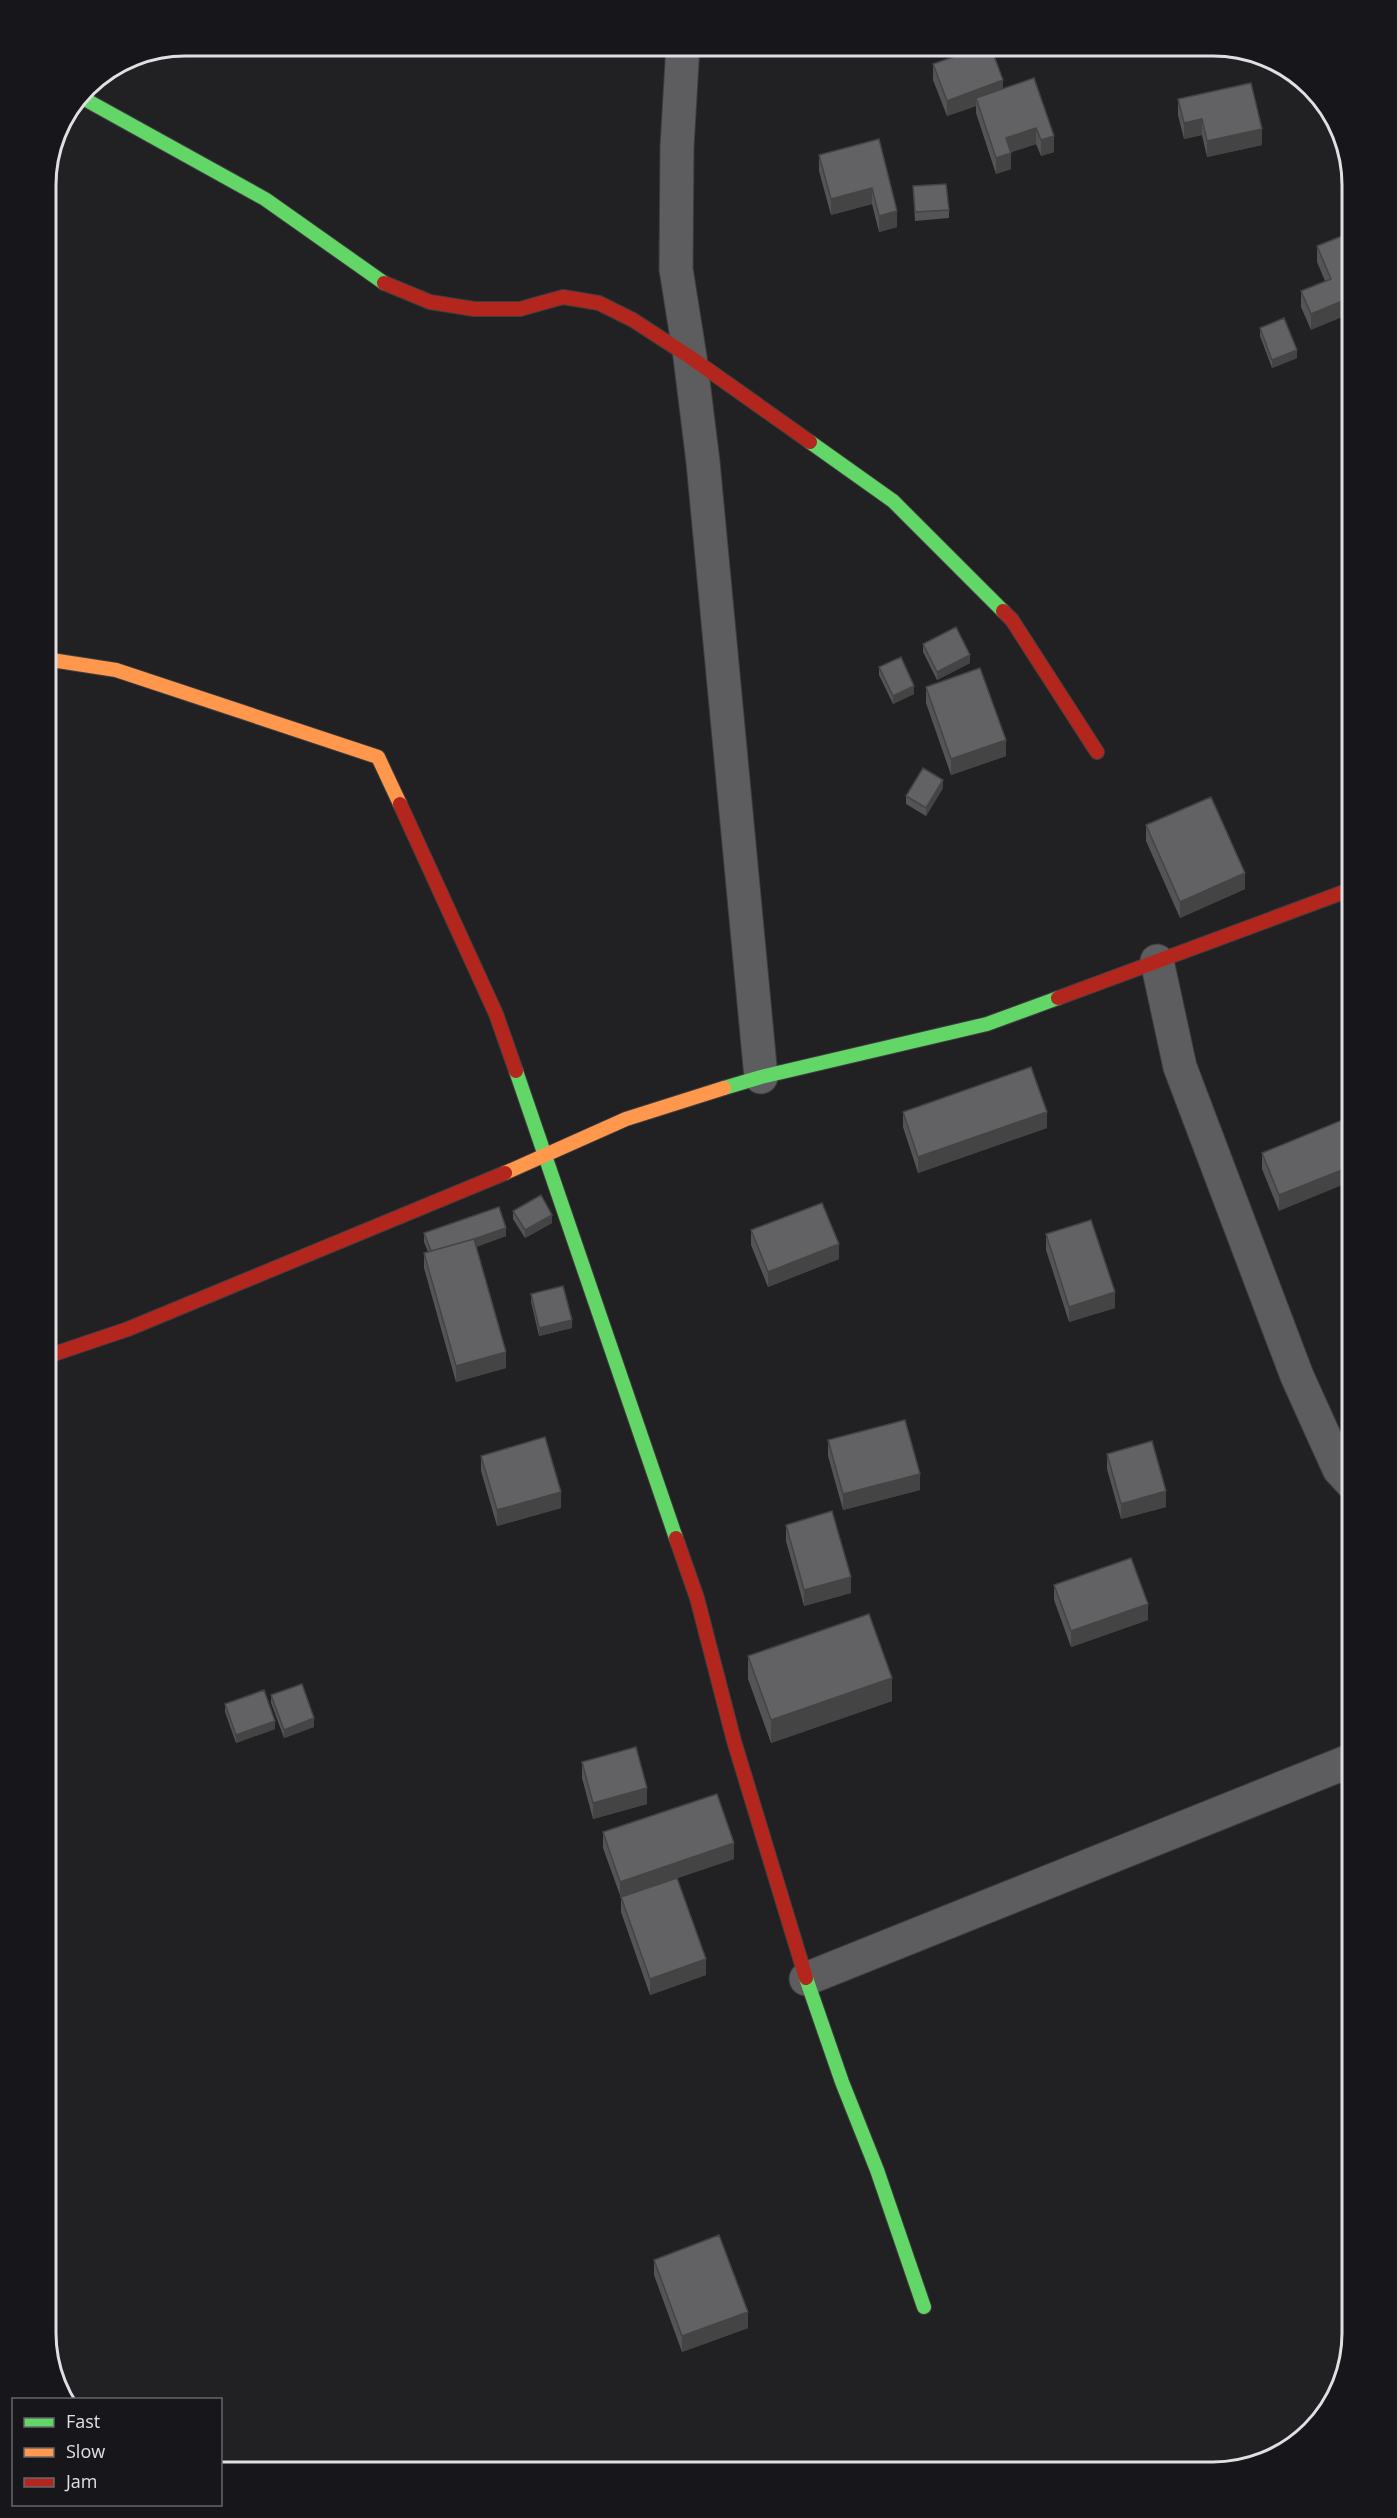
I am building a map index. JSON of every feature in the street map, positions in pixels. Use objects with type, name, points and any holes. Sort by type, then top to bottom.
[{"type":"street","points":[[682,56],[677,147],[676,269],[703,462],[761,1077]]},
{"type":"street","points":[[86,100],[265,199],[384,283],[430,302],[474,309],[519,309],[563,297],[599,303],[633,320],[690,357],[892,501],[1012,620],[1097,752]]},
{"type":"street","points":[[56,661],[116,670],[378,757],[496,1014],[697,1598],[734,1741],[806,1979],[842,2082],[877,2170],[924,2307]]},
{"type":"street","points":[[56,1353],[128,1329],[544,1157],[626,1119],[761,1077],[987,1024],[1342,893]]},
{"type":"street","points":[[1157,961],[1180,1067],[1297,1376],[1342,1470]]},
{"type":"street","points":[[806,1979],[1342,1764]]},
{"type":"building","points":[[956,56],[994,56],[1003,80],[947,101],[933,64]]},
{"type":"building","points":[[1034,78],[1054,136],[1041,140],[1036,128],[1006,138],[1011,153],[996,158],[976,98]]},
{"type":"building","points":[[1251,83],[1262,129],[1207,141],[1202,119],[1184,123],[1178,99]]},
{"type":"building","points":[[879,139],[897,211],[879,216],[872,188],[831,199],[819,155]]},
{"type":"building","points":[[946,184],[949,210],[915,212],[913,186]]},
{"type":"building","points":[[1342,236],[1342,301],[1311,314],[1301,291],[1331,279],[1317,246]]},
{"type":"building","points":[[1284,318],[1297,350],[1272,360],[1260,328]]},
{"type":"building","points":[[956,627],[970,655],[937,672],[923,644]]},
{"type":"building","points":[[901,657],[914,686],[893,696],[879,667]]},
{"type":"building","points":[[980,668],[1006,740],[951,759],[926,687]]},
{"type":"building","points":[[923,768],[943,780],[926,808],[906,796]]},
{"type":"building","points":[[1211,797],[1245,873],[1180,902],[1146,825]]},
{"type":"building","points":[[1031,1067],[1047,1112],[918,1157],[903,1112]]},
{"type":"building","points":[[1342,1120],[1342,1170],[1279,1195],[1262,1153]]},
{"type":"building","points":[[541,1195],[552,1215],[525,1230],[513,1211]]},
{"type":"building","points":[[822,1203],[839,1244],[768,1272],[751,1230]]},
{"type":"building","points":[[499,1207],[506,1228],[431,1251],[424,1233]]},
{"type":"building","points":[[1091,1220],[1115,1292],[1069,1307],[1046,1234]]},
{"type":"building","points":[[474,1239],[506,1352],[456,1366],[424,1253]]},
{"type":"building","points":[[563,1286],[572,1320],[539,1328],[531,1294]]},
{"type":"building","points":[[905,1420],[920,1474],[843,1494],[828,1440]]},
{"type":"building","points":[[545,1437],[561,1492],[497,1510],[481,1456]]},
{"type":"building","points":[[1152,1441],[1166,1491],[1121,1504],[1107,1454]]},
{"type":"building","points":[[832,1511],[851,1577],[804,1590],[786,1525]]},
{"type":"building","points":[[1131,1558],[1148,1604],[1071,1631],[1054,1585]]},
{"type":"building","points":[[869,1614],[892,1678],[771,1720],[748,1656]]},
{"type":"building","points":[[302,1684],[314,1718],[284,1730],[271,1695]]},
{"type":"building","points":[[264,1690],[275,1721],[236,1735],[225,1704]]},
{"type":"building","points":[[636,1747],[647,1788],[593,1803],[582,1762]]},
{"type":"building","points":[[717,1794],[734,1843],[620,1882],[603,1832]]},
{"type":"building","points":[[677,1878],[706,1959],[650,1979],[621,1897]]},
{"type":"building","points":[[719,2235],[748,2312],[682,2336],[654,2260]]},
{"type":"traffic: fast","points":[[86,100],[265,199],[384,283]]},
{"type":"traffic: fast","points":[[810,442],[893,501],[1003,611]]},
{"type":"traffic: fast","points":[[724,1088],[761,1077],[987,1024],[1058,998]]},
{"type":"traffic: fast","points":[[516,1071],[676,1538]]},
{"type":"traffic: fast","points":[[806,1978],[842,2082],[877,2170],[924,2307]]},
{"type":"traffic: slow","points":[[56,661],[116,670],[378,757],[400,804]]},
{"type":"traffic: slow","points":[[505,1173],[626,1119],[724,1088]]},
{"type":"traffic: jam","points":[[384,283],[430,302],[474,309],[520,309],[563,297],[599,303],[633,320],[690,357],[810,442]]},
{"type":"traffic: jam","points":[[1003,611],[1012,620],[1097,752]]},
{"type":"traffic: jam","points":[[400,804],[496,1014],[516,1071]]},
{"type":"traffic: jam","points":[[1058,998],[1342,893]]},
{"type":"traffic: jam","points":[[56,1353],[128,1329],[505,1173]]},
{"type":"traffic: jam","points":[[676,1538],[697,1598],[734,1741],[806,1978]]}]
